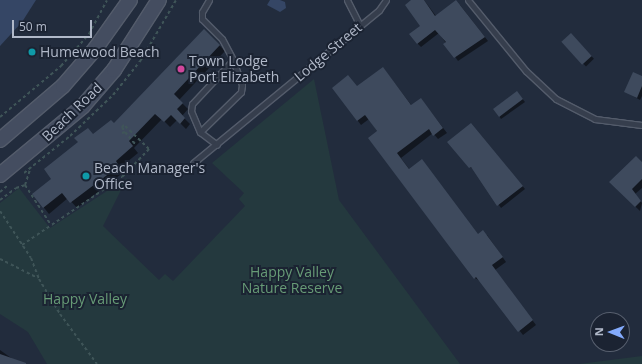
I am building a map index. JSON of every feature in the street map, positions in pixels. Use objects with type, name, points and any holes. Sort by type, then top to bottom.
[{"type":"main road","name":"Beach Road","points":[[0,140],[62,86],[96,49],[130,0]]},
{"type":"main road","name":"Beach Road","points":[[0,175],[83,106],[98,89],[140,32],[159,0]]},
{"type":"lane","points":[[200,132],[241,92],[242,85],[233,60],[222,39],[202,19],[202,12],[209,0]]},
{"type":"lane","points":[[347,0],[360,26]]},
{"type":"lane","name":"Lodge Street","points":[[194,163],[379,10],[386,0]]},
{"type":"lane","points":[[468,0],[526,71],[556,99],[595,119],[642,125]]},
{"type":"lane","points":[[217,145],[200,132],[193,121],[192,104],[233,60]]},
{"type":"path","points":[[0,117],[61,66],[89,34],[107,0]]},
{"type":"path","points":[[22,245],[122,177],[149,149],[124,125],[122,127],[124,132],[135,144]]},
{"type":"path","points":[[25,185],[31,167]]},
{"type":"path","points":[[25,185],[51,225]]},
{"type":"path","points":[[0,200],[16,188],[25,185]]},
{"type":"path","points":[[0,211],[22,245],[39,279],[64,319],[97,364]]},
{"type":"path","points":[[0,258],[39,279]]},
{"type":"green space","name":"Happy Valley Nature Reserve","points":[[314,79],[339,200],[460,364],[47,364],[28,332],[0,314],[0,203],[19,188],[50,228],[127,178],[103,226],[159,280],[165,274],[173,281],[245,206],[239,199],[244,193],[212,163]]},
{"type":"green space","points":[[642,356],[642,364],[579,364]]},
{"type":"water","points":[[0,0],[36,0],[22,22],[0,46]]},
{"type":"water","points":[[270,0],[280,0],[285,2],[286,8],[280,12],[267,5]]},
{"type":"building","points":[[411,0],[424,0],[435,16],[456,0],[485,37],[454,58],[443,44],[446,42],[435,30],[417,44],[409,34],[420,26],[405,5]]},
{"type":"building","points":[[204,29],[220,45],[174,94],[183,103],[177,109],[185,118],[180,124],[171,115],[164,122],[155,114],[129,141],[133,146],[116,161],[119,166],[70,203],[62,193],[43,208],[32,194],[51,179],[44,169],[78,142],[74,138],[88,128],[93,134],[111,120],[114,123]]},
{"type":"building","points":[[571,33],[592,56],[582,65],[561,42]]},
{"type":"building","points":[[383,67],[411,105],[421,98],[443,128],[433,136],[429,129],[397,153],[409,169],[422,159],[478,234],[483,230],[503,257],[492,265],[533,320],[518,332],[476,277],[474,279],[368,138],[377,131],[365,115],[357,121],[332,88],[348,75],[357,86]]},
{"type":"building","points":[[633,72],[642,76],[642,86],[637,98],[624,92]]},
{"type":"building","points":[[517,91],[523,99],[499,117],[493,109]]},
{"type":"building","points":[[471,123],[523,186],[497,206],[471,167],[469,168],[447,142]]},
{"type":"building","points":[[636,156],[642,162],[642,179],[632,189],[641,201],[635,207],[609,182]]},
{"type":"building","points":[[0,354],[26,363],[26,364],[0,364]]},
{"type":"place","name":"Humewood Beach","points":[[32,52]]},
{"type":"place","name":"Town Lodge Port Elizabeth","points":[[181,69]]},
{"type":"place","name":"Beach Manager's Office","points":[[86,176]]},
{"type":"park label","name":"Happy Valley","points":[[85,299]]}]
